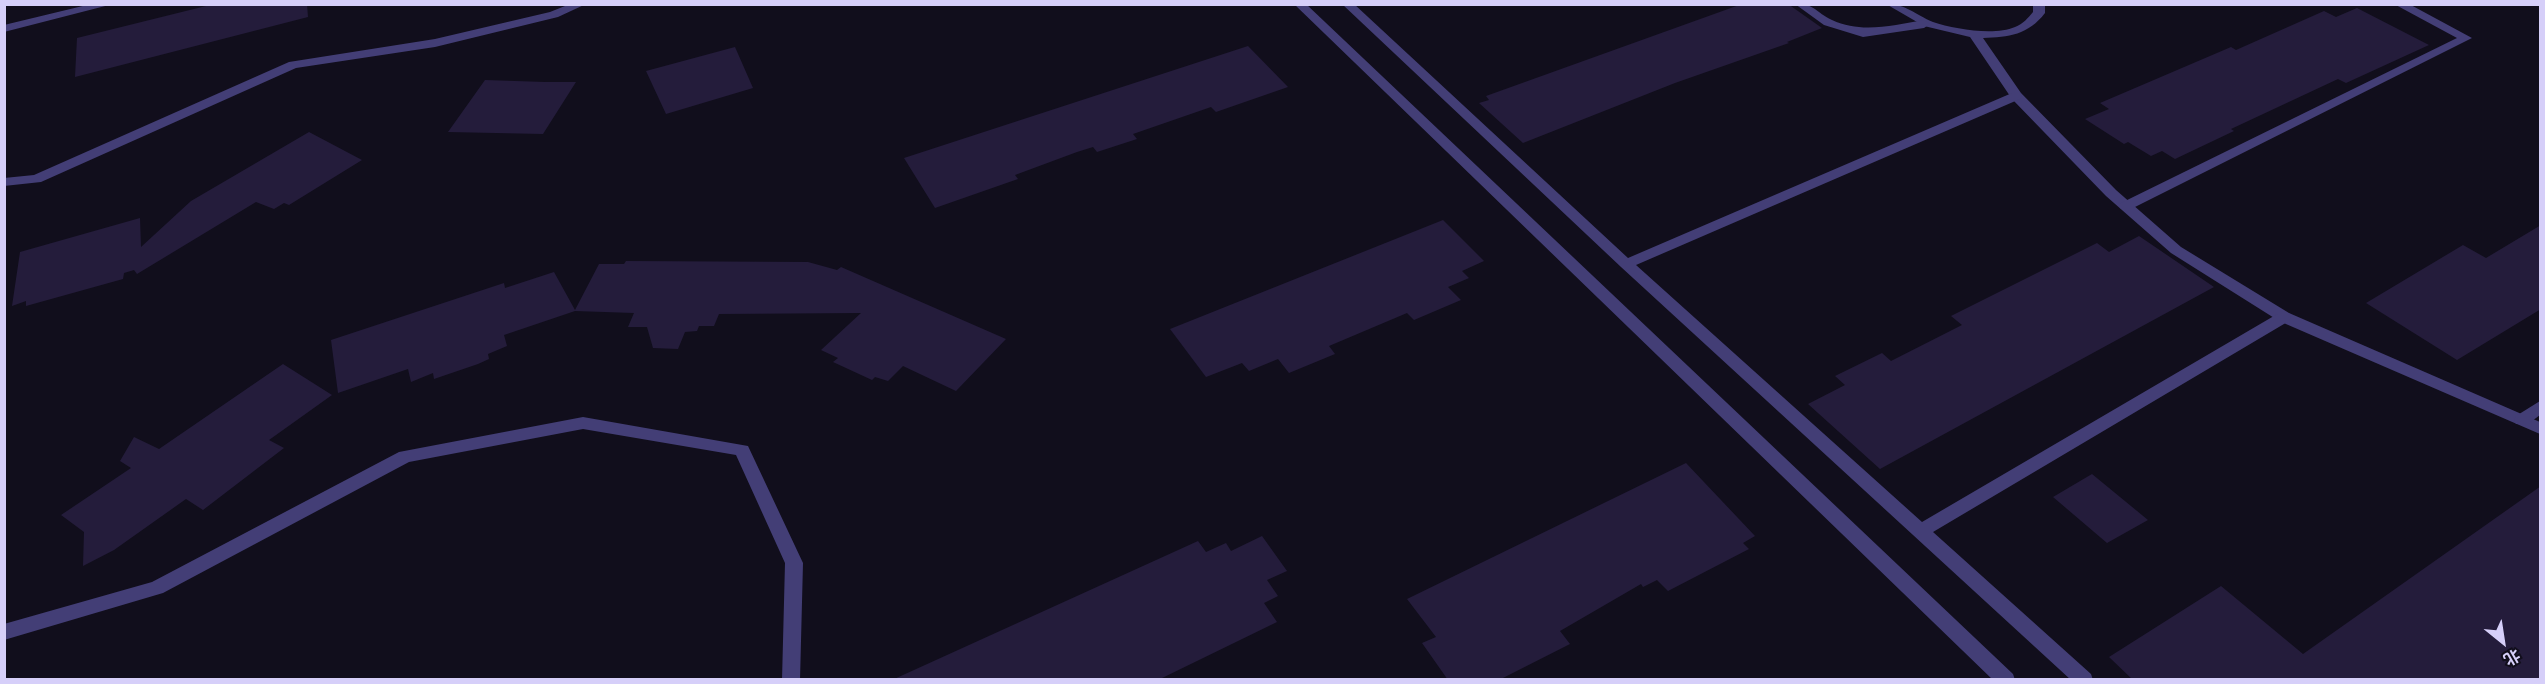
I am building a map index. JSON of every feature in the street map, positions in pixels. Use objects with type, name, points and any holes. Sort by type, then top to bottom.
[{"type":"street","points":[[4,29],[108,4]]},
{"type":"street","points":[[4,182],[36,179],[293,65],[435,43],[554,15],[581,4]]},
{"type":"street","points":[[1299,4],[2006,680]]},
{"type":"street","points":[[1347,4],[1626,264],[2085,680]]},
{"type":"street","points":[[1800,4],[1828,22],[1863,33],[1924,24]]},
{"type":"street","points":[[1890,4],[1924,24],[1946,31],[1976,35],[2004,34],[2025,27],[2039,13],[2039,4]]},
{"type":"street","points":[[2126,206],[2466,38],[2399,4]]},
{"type":"street","points":[[1976,35],[2016,96],[2126,206],[2176,250],[2284,317],[2541,428]]},
{"type":"street","points":[[1626,264],[2016,96]]},
{"type":"street","points":[[1921,531],[2284,317]]},
{"type":"street","points":[[2522,420],[2541,407]]},
{"type":"street","points":[[4,632],[157,588],[405,456],[583,423],[742,450],[794,563],[791,680]]},
{"type":"building","points":[[214,4],[307,4],[308,17],[75,77],[77,38]]},
{"type":"building","points":[[1742,4],[1788,4],[1822,28],[1787,42],[1789,43],[1675,83],[1523,143],[1479,103],[1489,100],[1486,96]]},
{"type":"building","points":[[2357,8],[2429,45],[2346,83],[2338,79],[2231,129],[2234,131],[2175,159],[2162,151],[2151,156],[2128,142],[2124,144],[2085,119],[2109,109],[2100,103],[2231,47],[2236,50],[2324,11],[2336,17]]},
{"type":"building","points":[[1248,46],[1288,87],[1216,112],[1211,107],[1133,134],[1137,139],[1097,152],[1093,147],[1077,152],[1015,175],[1018,179],[935,208],[904,158]]},
{"type":"building","points":[[735,47],[753,88],[666,114],[646,71]]},
{"type":"building","points":[[485,80],[576,82],[543,134],[448,132]]},
{"type":"building","points":[[309,132],[362,160],[289,205],[284,203],[274,209],[256,202],[137,274],[134,270],[124,273],[123,279],[26,306],[26,301],[12,306],[20,252],[140,218],[141,247],[191,201]]},
{"type":"building","points":[[1443,220],[1484,261],[1462,271],[1469,278],[1448,287],[1461,300],[1414,320],[1407,313],[1329,346],[1335,354],[1289,373],[1278,359],[1249,371],[1242,363],[1206,377],[1170,329]]},
{"type":"building","points":[[2541,225],[2541,309],[2457,360],[2366,303],[2463,245],[2486,258]]},
{"type":"building","points":[[2139,236],[2214,287],[1880,469],[1808,404],[1845,385],[1835,376],[1882,353],[1891,361],[1962,325],[1951,316],[2097,243],[2109,252]]},
{"type":"building","points":[[626,261],[808,262],[837,270],[841,267],[1006,339],[956,391],[903,366],[888,381],[875,377],[872,380],[833,362],[838,358],[821,350],[861,313],[719,314],[714,326],[699,326],[697,331],[685,332],[678,349],[653,348],[647,327],[628,327],[634,313],[575,311],[504,335],[507,346],[488,354],[489,359],[478,364],[434,379],[433,373],[411,382],[408,369],[338,393],[331,340],[504,283],[505,288],[554,272],[575,310],[599,264],[624,264]]},
{"type":"building","points":[[283,364],[332,395],[269,440],[284,448],[203,510],[186,499],[114,550],[83,566],[84,532],[61,515],[131,468],[120,461],[134,437],[159,449]]},
{"type":"building","points":[[1686,463],[1755,536],[1743,543],[1749,549],[1668,591],[1657,580],[1643,587],[1641,584],[1560,631],[1570,644],[1499,680],[1448,680],[1422,643],[1436,637],[1407,599]]},
{"type":"building","points":[[2092,474],[2148,520],[2107,543],[2053,497]]},
{"type":"building","points":[[2541,486],[2541,680],[2133,680],[2109,657],[2221,586],[2303,654]]},
{"type":"building","points":[[1262,536],[1287,571],[1267,580],[1278,596],[1264,603],[1277,622],[1158,680],[892,680],[1198,541],[1206,552],[1226,543],[1231,551]]}]
